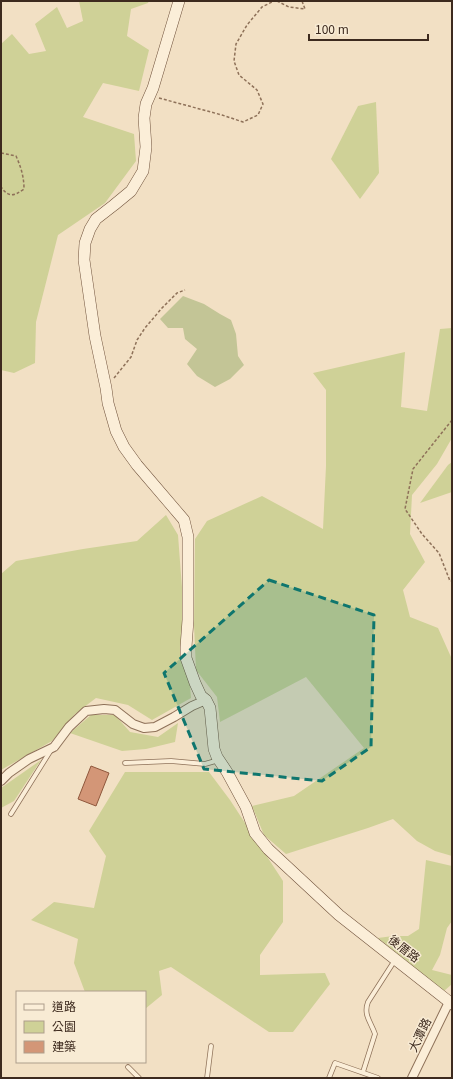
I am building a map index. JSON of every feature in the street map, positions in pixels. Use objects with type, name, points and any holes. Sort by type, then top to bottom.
[{"type":"street","name":"後厝路","points":[[179,1],[153,88],[146,104],[144,118],[146,147],[143,171],[130,191],[114,206],[96,219],[85,243],[84,260],[95,336],[108,403],[116,431],[124,447],[137,465],[184,520],[188,538],[188,620],[186,658],[201,696],[206,700],[210,708],[214,749],[217,757],[246,807],[255,833],[268,849],[339,915],[450,1003]]},
{"type":"street","points":[[1,781],[29,759],[54,747],[68,727],[86,711],[104,709],[115,710],[133,724],[144,728],[155,727],[192,706],[206,700]]},
{"type":"street","name":"大潭路","points":[[412,1078],[450,1003]]},
{"type":"lane","points":[[11,814],[54,747]]},
{"type":"lane","points":[[125,763],[171,761],[206,764],[219,760]]},
{"type":"lane","points":[[363,1072],[375,1034],[366,1013],[366,1007],[396,960]]},
{"type":"lane","points":[[207,1078],[211,1046]]},
{"type":"lane","points":[[330,1078],[335,1063],[378,1078]]},
{"type":"lane","points":[[128,1067],[139,1078]]},
{"type":"path","points":[[150,96],[243,122],[258,115],[263,104],[257,90],[240,75],[234,61],[236,44],[246,25],[262,7],[274,1]]},
{"type":"path","points":[[277,1],[289,7],[305,9],[302,1]]},
{"type":"path","points":[[1,153],[16,156],[24,180],[24,189],[16,195],[11,195],[5,193],[1,187]]},
{"type":"path","points":[[106,388],[131,357],[136,340],[145,328],[177,293],[185,290]]},
{"type":"path","points":[[452,420],[413,469],[405,509],[422,534],[439,553],[450,581],[452,581]]},
{"type":"highlighted area","points":[[269,580],[374,615],[371,747],[322,781],[204,769],[164,673]]},
{"type":"green space","points":[[79,1],[149,1],[148,3],[131,9],[127,36],[149,50],[139,91],[103,83],[83,117],[134,134],[136,161],[105,203],[58,235],[36,322],[35,363],[14,373],[1,370],[1,44],[12,34],[29,54],[46,51],[35,24],[57,7],[67,28],[83,21]]},
{"type":"green space","points":[[376,102],[379,173],[360,199],[331,159],[358,106]]},
{"type":"green space","points":[[183,296],[204,304],[231,320],[236,334],[238,356],[244,365],[230,379],[215,387],[197,376],[187,364],[197,349],[185,339],[183,328],[168,328],[160,319]]},
{"type":"green space","points":[[452,328],[452,438],[437,464],[412,495],[410,534],[425,562],[403,590],[410,617],[438,628],[452,657],[452,856],[435,851],[417,841],[393,819],[286,854],[264,835],[252,806],[294,796],[364,748],[306,677],[220,722],[217,697],[196,670],[194,625],[195,539],[207,521],[262,496],[323,529],[326,466],[326,390],[313,373],[405,352],[401,407],[427,411],[440,329]]},
{"type":"green space","points":[[452,462],[452,492],[420,503],[448,465]]},
{"type":"green space","points":[[166,515],[178,535],[191,698],[152,720],[128,705],[96,698],[75,714],[52,741],[1,770],[1,574],[16,561],[137,541]]},
{"type":"green space","points":[[91,715],[115,715],[130,732],[158,737],[178,723],[175,742],[146,749],[122,751],[70,733]]},
{"type":"green space","points":[[41,760],[14,801],[1,808],[1,788]]},
{"type":"green space","points":[[125,772],[209,772],[230,800],[283,881],[283,922],[260,955],[260,975],[325,973],[330,984],[293,1032],[269,1032],[171,967],[159,971],[162,995],[146,1008],[146,991],[85,991],[74,963],[78,939],[31,920],[54,902],[94,908],[106,856],[89,831]]},
{"type":"green space","points":[[426,860],[452,866],[452,921],[447,928],[440,955],[432,970],[452,975],[452,984],[444,991],[378,938],[408,936],[419,929]]},
{"type":"building","points":[[91,766],[109,773],[96,806],[78,799]]}]
